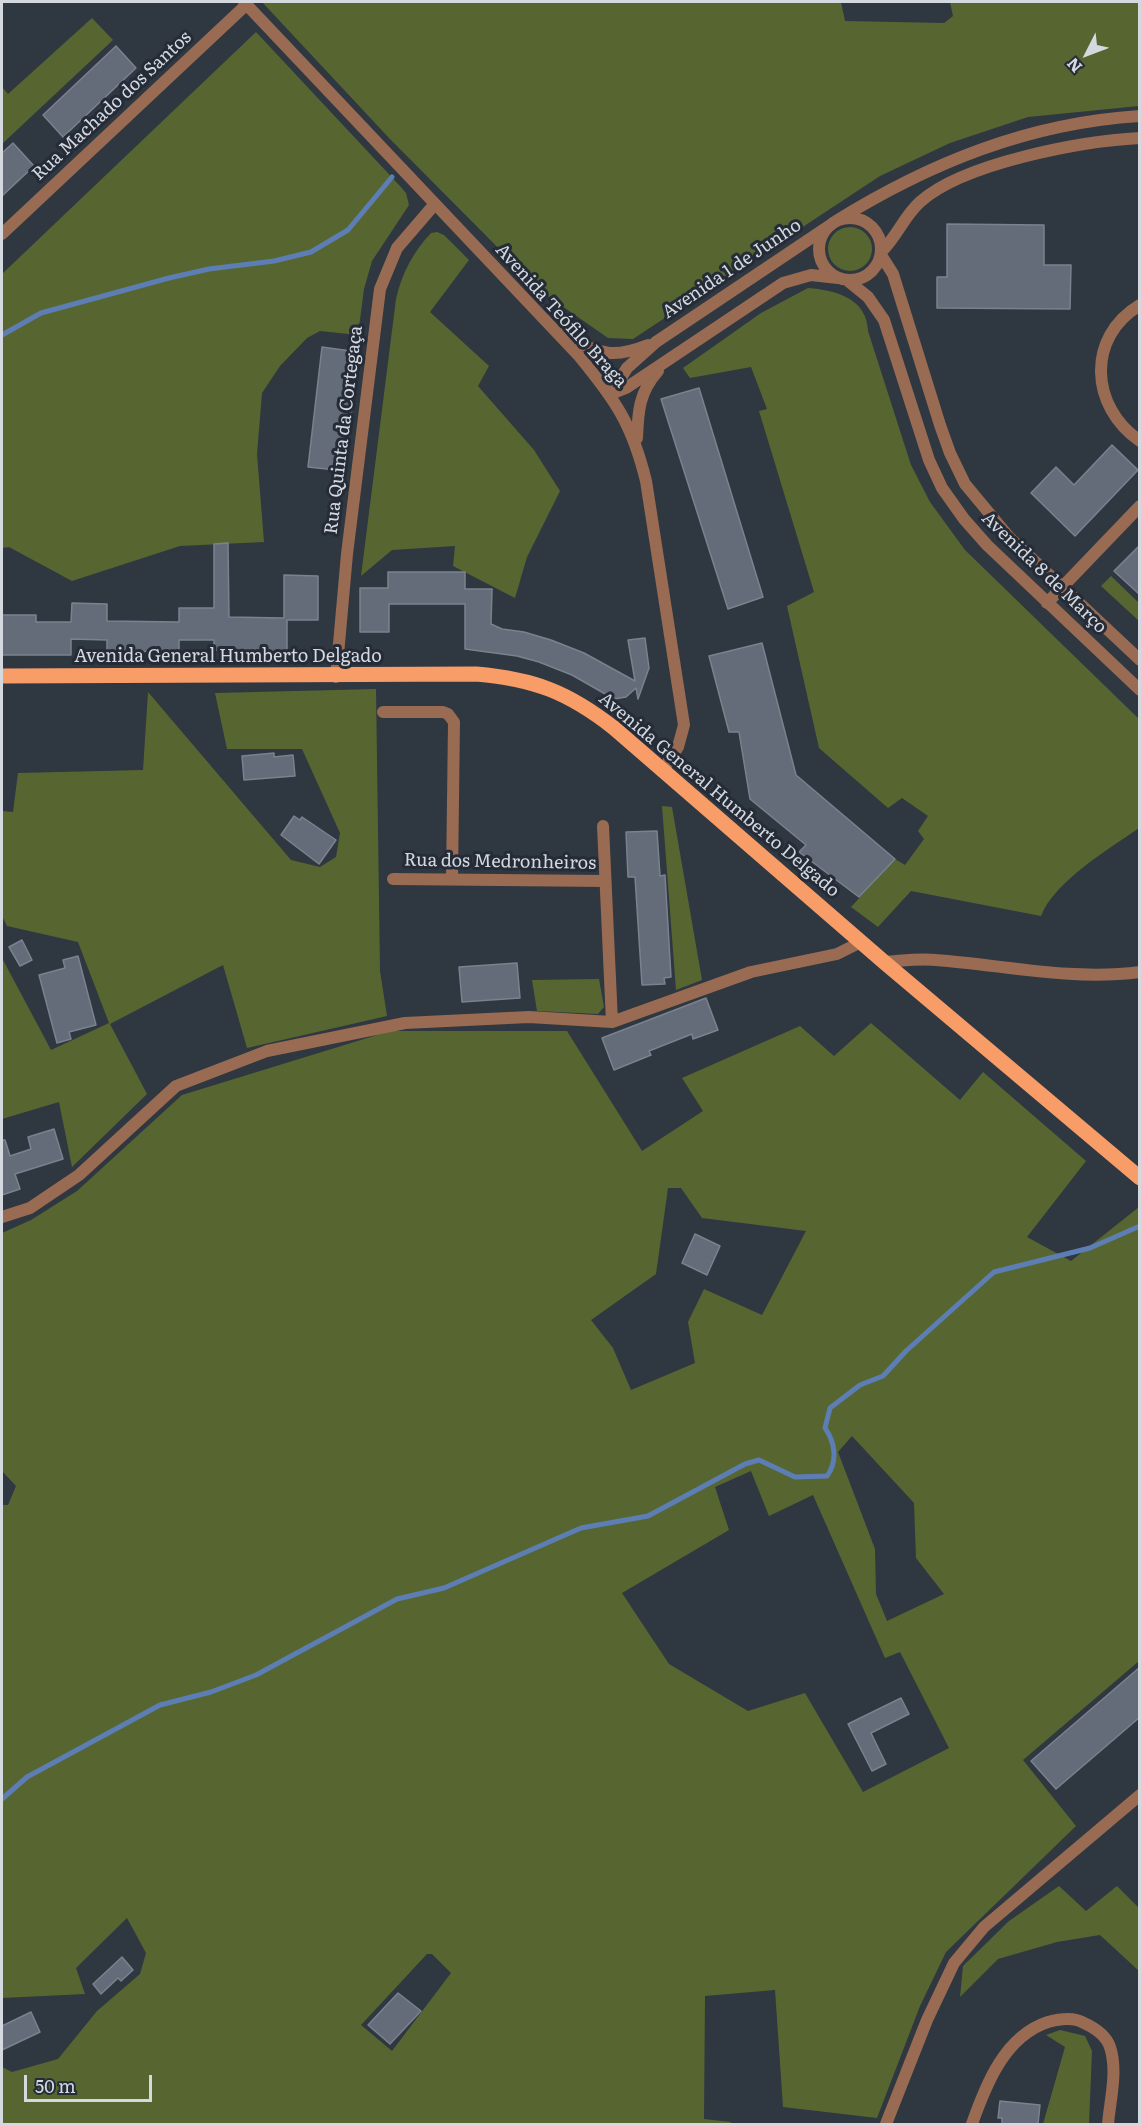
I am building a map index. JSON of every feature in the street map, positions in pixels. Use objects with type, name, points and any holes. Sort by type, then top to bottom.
[{"type":"main road","name":"Avenida General Humberto Delgado","points":[[2,676],[336,677],[476,674],[515,678],[550,687],[582,704],[663,770],[884,962],[1140,1178]]},
{"type":"street","name":"Avenida Teófilo Braga","points":[[245,3],[554,331],[611,394],[627,420],[637,446],[662,578],[684,725],[678,747],[663,770]]},
{"type":"street","name":"Rua Machado dos Santos","points":[[2,234],[245,3]]},
{"type":"street","name":"Avenida 1 de Junho","points":[[611,394],[627,368],[656,342],[832,223],[918,175],[981,148],[1076,123],[1140,116]]},
{"type":"street","points":[[611,394],[626,388],[783,283],[811,275],[843,279],[865,276],[878,263],[881,254],[894,240],[920,201],[958,180],[1005,162],[1072,145],[1140,138]]},
{"type":"street","name":"Rua Quinta da Cortegaça","points":[[336,677],[348,554],[380,288],[397,248],[434,205]]},
{"type":"street","points":[[843,279],[830,273],[820,259],[819,240],[832,223],[852,218],[868,224],[879,238],[881,254]]},
{"type":"street","name":"Avenida 8 de Março","points":[[881,254],[893,274],[947,444],[965,484],[989,516],[1140,660]]},
{"type":"street","name":"Avenida 8 de Março","points":[[843,279],[868,297],[884,320],[926,450],[942,488],[963,519],[1047,603],[1140,690]]},
{"type":"street","points":[[1140,305],[1118,323],[1105,341],[1100,362],[1101,383],[1109,409],[1125,430],[1140,441]]},
{"type":"street","name":"Avenida 1 de Junho","points":[[554,331],[603,353],[623,354],[656,342]]},
{"type":"street","points":[[637,446],[640,398],[648,382],[667,360]]},
{"type":"street","points":[[1047,603],[1140,506]]},
{"type":"street","points":[[384,712],[443,712],[448,714],[454,722],[452,879]]},
{"type":"street","points":[[603,826],[612,1022]]},
{"type":"street","name":"Rua dos Medronheiros","points":[[393,879],[605,881]]},
{"type":"street","points":[[2,1217],[30,1208],[79,1175],[176,1086],[267,1052],[405,1023],[529,1017],[612,1022],[751,972],[837,954],[861,942]]},
{"type":"street","points":[[884,962],[933,959],[1028,972],[1121,974],[1140,972]]},
{"type":"street","points":[[886,2124],[927,2020],[954,1964],[984,1927],[1140,1795]]},
{"type":"street","points":[[972,2124],[979,2104],[1005,2054],[1018,2038],[1034,2027],[1057,2019],[1080,2020],[1098,2030],[1110,2044],[1113,2063],[1108,2124]]},
{"type":"green space","points":[[262,2],[841,2],[845,21],[944,23],[953,16],[950,2],[1139,2],[1139,106],[1028,117],[950,143],[880,176],[633,339],[608,338],[542,292],[389,138]]},
{"type":"green space","points":[[92,18],[113,40],[2,144],[2,87],[8,94]]},
{"type":"green space","points":[[256,32],[400,186],[406,193],[409,205],[372,261],[364,289],[358,335],[320,331],[307,338],[280,366],[262,393],[257,454],[264,542],[180,546],[72,581],[9,547],[2,548],[2,274]]},
{"type":"green space","points":[[850,227],[865,234],[872,249],[865,264],[850,271],[835,264],[828,249],[835,234]]},
{"type":"green space","points":[[437,232],[444,235],[469,260],[430,312],[489,366],[478,386],[534,450],[560,491],[527,557],[515,598],[453,566],[455,546],[392,550],[361,576],[396,299],[401,280],[414,255],[431,233]]},
{"type":"green space","points":[[808,288],[839,294],[856,303],[862,311],[911,465],[930,502],[965,550],[1139,719],[1139,828],[1070,878],[1048,903],[1041,916],[911,891],[878,927],[851,907],[895,859],[905,865],[924,839],[918,831],[928,816],[902,798],[888,808],[819,748],[787,606],[814,592],[759,411],[767,409],[751,367],[690,378],[683,368],[761,313]]},
{"type":"green space","points":[[1111,576],[1139,603],[1139,621],[1101,586]]},
{"type":"green space","points":[[376,689],[380,971],[387,1016],[247,1048],[223,965],[110,1024],[147,1094],[72,1167],[59,1102],[2,1119],[2,958],[51,1050],[109,1023],[78,942],[7,926],[2,916],[2,811],[13,812],[18,773],[143,770],[148,692],[291,860],[320,867],[336,857],[340,833],[302,749],[227,749],[215,693]]},
{"type":"green space","points":[[662,806],[672,807],[702,980],[676,990]]},
{"type":"green space","points":[[599,979],[604,1007],[598,1014],[537,1011],[532,980]]},
{"type":"green space","points":[[871,1023],[960,1100],[983,1072],[1086,1161],[1027,1237],[1071,1261],[1139,1207],[1139,1661],[1023,1760],[1076,1826],[946,1952],[920,2006],[877,2118],[783,2107],[775,1990],[705,1996],[704,2119],[731,2122],[731,2124],[2,2124],[2,2067],[12,2072],[58,2059],[97,2011],[140,1974],[146,1953],[127,1918],[76,1968],[85,1994],[2,1998],[2,1505],[8,1505],[16,1486],[2,1471],[2,1233],[31,1220],[77,1191],[182,1095],[390,1031],[567,1031],[642,1151],[703,1111],[682,1078],[800,1026],[834,1056]],"holes":[[[668,1188],[681,1188],[702,1218],[806,1231],[762,1315],[704,1289],[688,1322],[695,1363],[631,1390],[613,1348],[591,1320],[656,1274]],[[852,1436],[914,1503],[916,1558],[944,1594],[887,1621],[876,1594],[875,1549],[838,1452]],[[751,1471],[769,1516],[813,1495],[885,1658],[900,1652],[949,1748],[863,1792],[805,1693],[748,1711],[669,1664],[622,1593],[729,1530],[715,1487]],[[427,1954],[432,1954],[451,1973],[392,2051],[361,2025]]]},
{"type":"green space","points":[[1059,1886],[1086,1911],[1117,1886],[1139,1908],[1139,1971],[1100,1935],[1057,1942],[998,1959],[960,1997],[963,1966],[1009,1921]]},
{"type":"green space","points":[[1060,2030],[1085,2036],[1092,2051],[1089,2124],[1043,2124],[1065,2047],[1046,2035]]},
{"type":"building","points":[[116,46],[136,68],[63,137],[43,115]]},
{"type":"building","points":[[13,143],[34,166],[2,196],[2,153]]},
{"type":"building","points":[[947,224],[1044,225],[1044,265],[1071,265],[1070,309],[937,308],[937,277],[947,277]]},
{"type":"building","points":[[322,347],[358,352],[345,471],[308,467]]},
{"type":"building","points":[[699,388],[763,597],[728,609],[661,399]]},
{"type":"building","points":[[1112,445],[1138,470],[1075,536],[1031,493],[1056,467],[1074,485]]},
{"type":"building","points":[[228,543],[229,617],[284,618],[284,575],[318,576],[318,620],[287,620],[287,651],[214,650],[214,640],[179,640],[179,652],[107,651],[107,640],[71,639],[71,655],[2,655],[2,615],[36,615],[36,622],[71,622],[72,603],[107,604],[107,621],[179,622],[179,608],[214,608],[214,544]]},
{"type":"building","points":[[1140,545],[1140,595],[1114,571]]},
{"type":"building","points":[[388,572],[465,572],[465,589],[492,589],[491,624],[502,629],[524,632],[551,640],[584,653],[635,681],[628,640],[645,638],[649,668],[638,699],[636,688],[626,697],[614,699],[572,675],[539,662],[517,656],[465,649],[465,604],[389,604],[389,632],[360,632],[360,588],[388,588]]},
{"type":"building","points":[[762,643],[796,775],[895,859],[859,897],[799,852],[806,845],[750,799],[739,732],[729,732],[709,656]]},
{"type":"building","points":[[274,753],[274,757],[293,755],[295,776],[244,780],[242,756]]},
{"type":"building","points":[[294,816],[300,820],[302,817],[336,840],[319,864],[281,835]]},
{"type":"building","points":[[657,831],[660,876],[665,875],[671,977],[664,978],[665,984],[642,985],[635,877],[628,877],[626,832]]},
{"type":"building","points":[[22,940],[32,960],[20,966],[9,947]]},
{"type":"building","points":[[78,956],[96,1025],[69,1032],[71,1039],[57,1043],[39,975],[65,968],[63,960]]},
{"type":"building","points":[[517,963],[520,998],[462,1002],[459,967]]},
{"type":"building","points":[[706,998],[718,1030],[693,1039],[692,1034],[649,1051],[651,1055],[614,1070],[602,1038]]},
{"type":"building","points":[[54,1129],[63,1159],[15,1174],[20,1189],[2,1195],[2,1140],[5,1140],[10,1156],[31,1149],[28,1137]]},
{"type":"building","points":[[695,1234],[720,1246],[707,1275],[682,1263]]},
{"type":"building","points":[[1140,1667],[1140,1717],[1056,1789],[1031,1761]]},
{"type":"building","points":[[901,1698],[909,1714],[871,1733],[886,1764],[872,1771],[848,1724]]},
{"type":"building","points":[[122,1957],[133,1970],[121,1981],[118,1978],[101,1994],[93,1984]]},
{"type":"building","points":[[398,1993],[421,2011],[390,2044],[368,2025]]},
{"type":"building","points":[[31,2012],[40,2032],[2,2050],[2,2026]]},
{"type":"building","points":[[1000,2101],[1040,2105],[1038,2124],[1002,2124],[1002,2118],[998,2118]]},
{"type":"waterway","points":[[2,335],[41,313],[169,278],[209,269],[274,261],[311,252],[348,230],[392,177]]},
{"type":"waterway","points":[[2,1799],[27,1777],[160,1705],[211,1692],[256,1675],[397,1599],[444,1588],[581,1528],[648,1516],[745,1464],[759,1460],[795,1477],[827,1476],[834,1458],[833,1445],[825,1428],[830,1408],[860,1385],[883,1376],[906,1351],[994,1272],[1090,1248],[1140,1226]]}]
